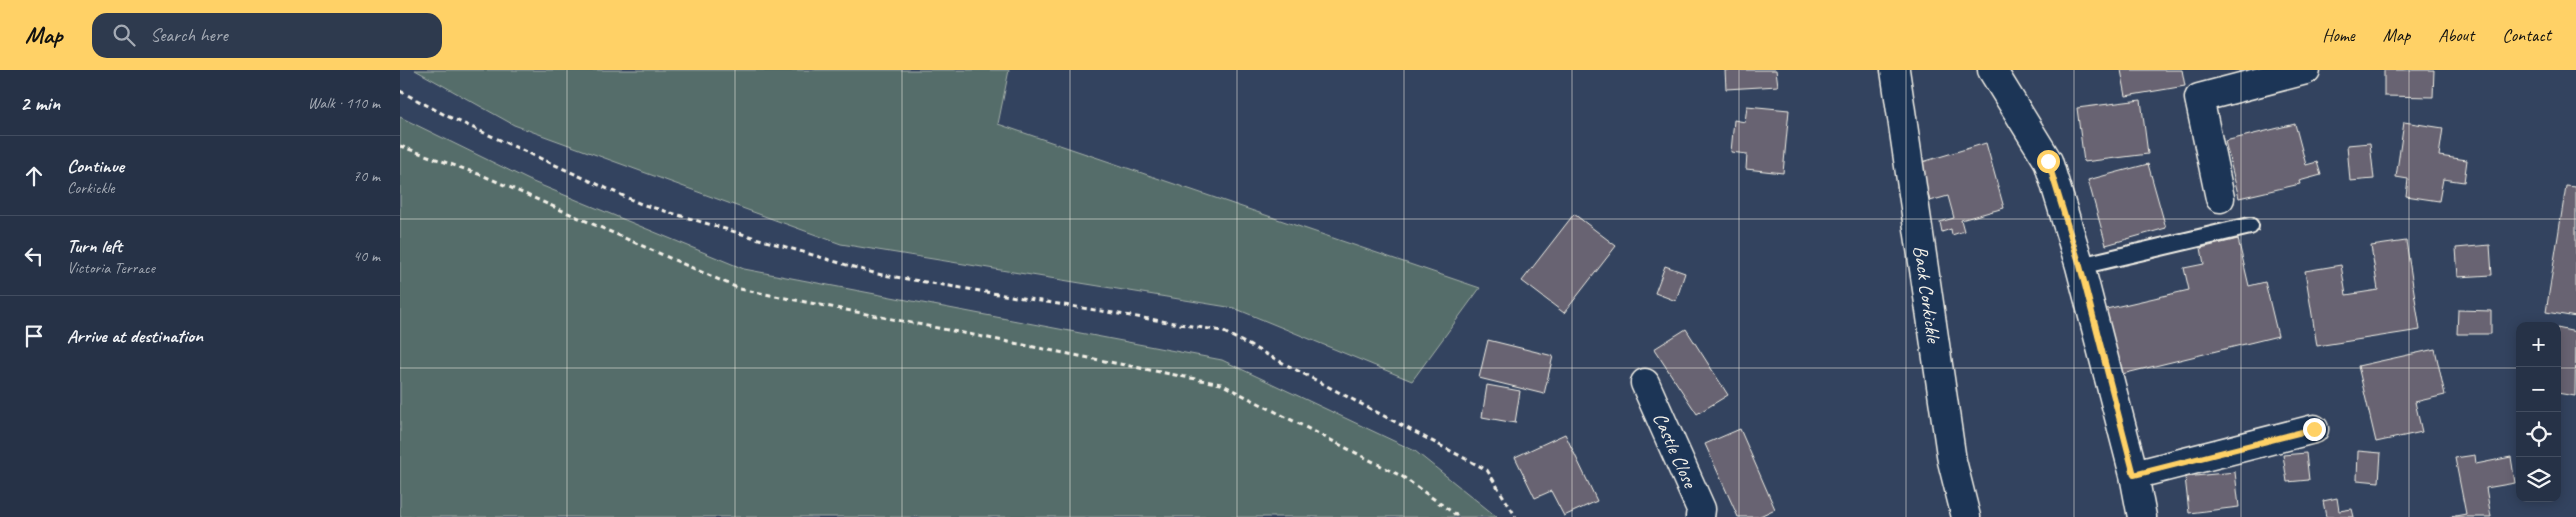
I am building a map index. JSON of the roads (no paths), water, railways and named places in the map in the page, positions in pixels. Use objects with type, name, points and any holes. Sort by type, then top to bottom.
[{"type":"street","name":"Back Corkickle","points":[[1895,70],[1952,461],[1966,517]]},
{"type":"street","points":[[1992,70],[2048,161],[2080,266],[2134,475],[2142,517]]},
{"type":"street","points":[[2220,198],[2199,98],[2306,70]]},
{"type":"street","name":"Castle Close","points":[[1645,383],[1701,509],[1700,517]]},
{"type":"street","points":[[2134,475],[2314,429]]},
{"type":"lane","points":[[2080,266],[2250,226]]}]
